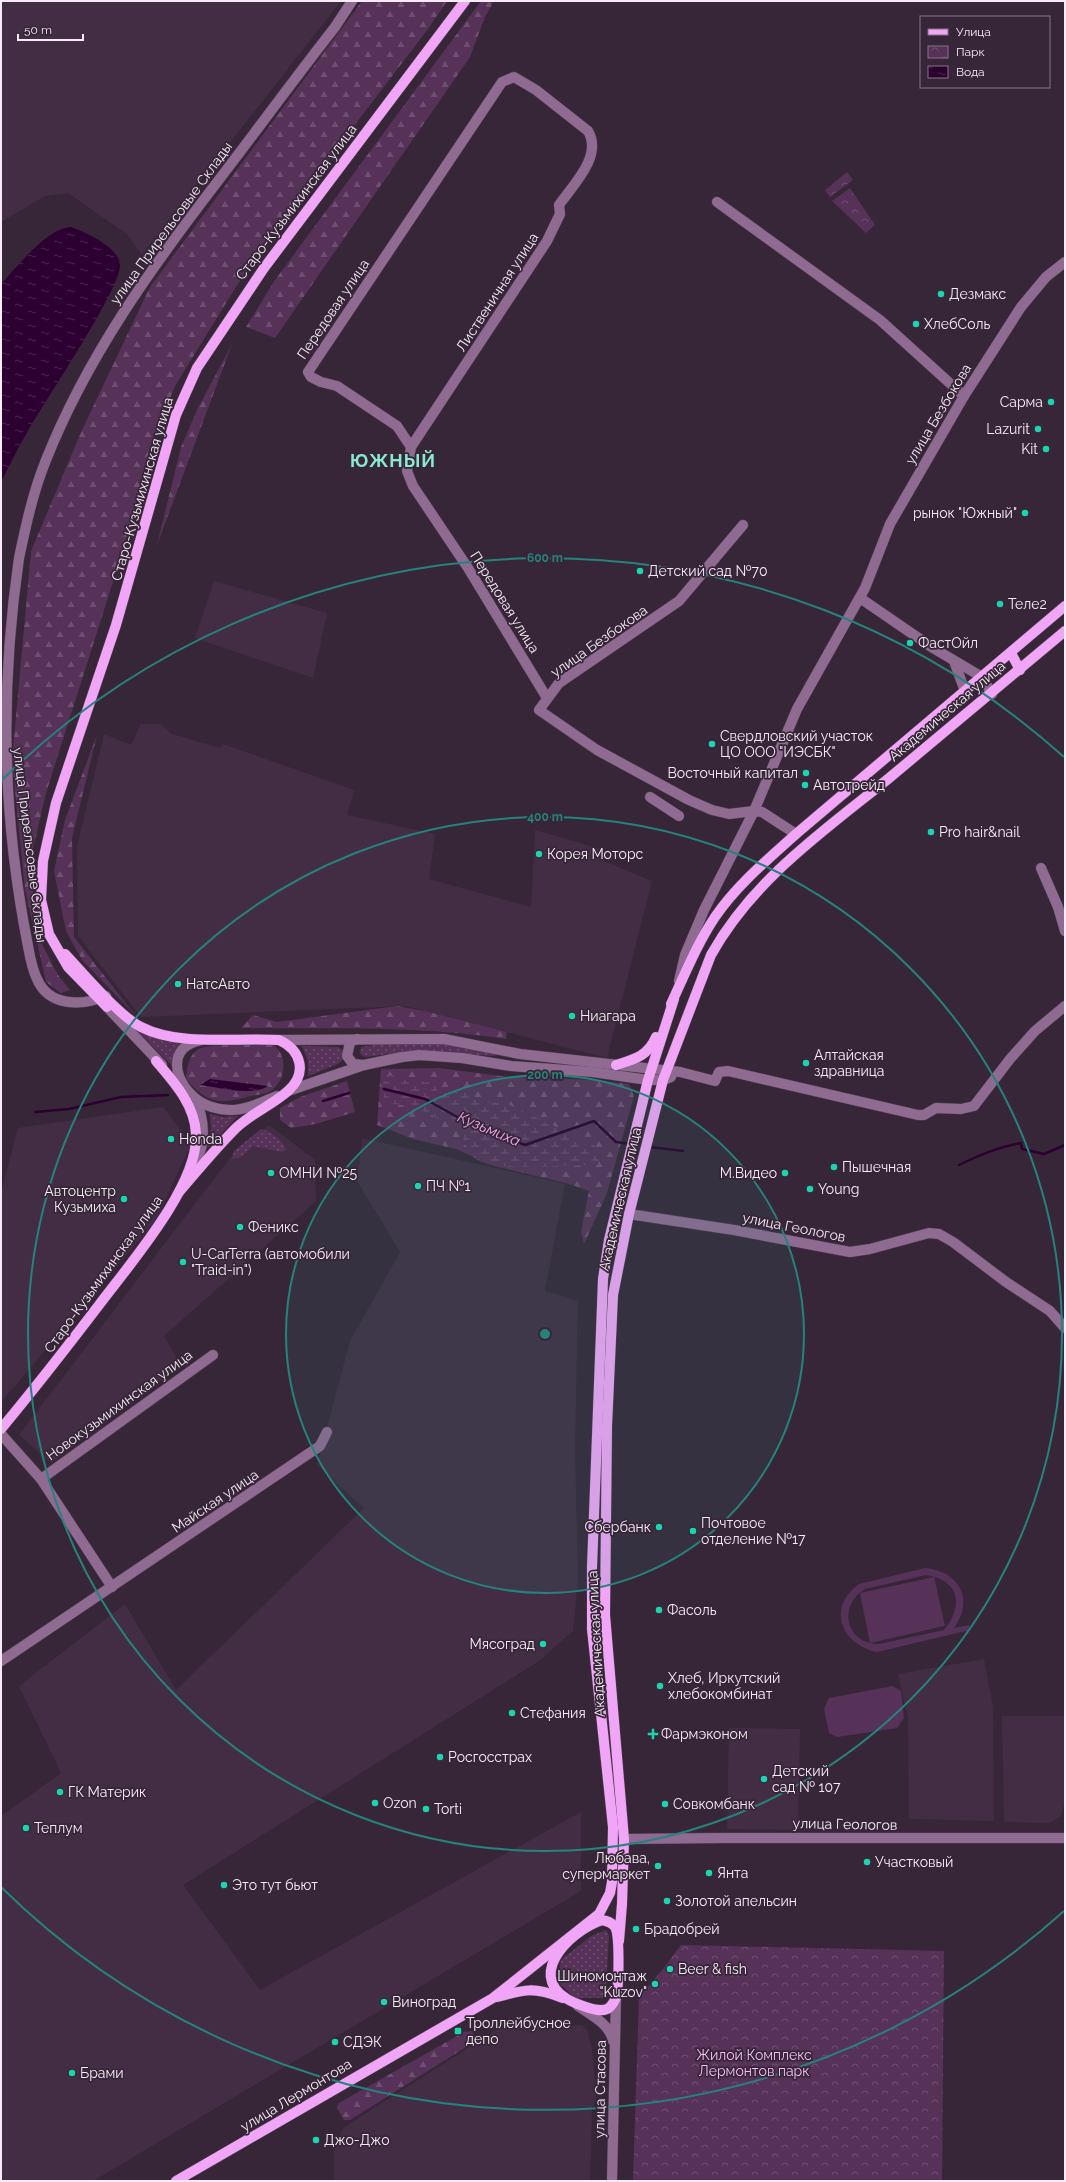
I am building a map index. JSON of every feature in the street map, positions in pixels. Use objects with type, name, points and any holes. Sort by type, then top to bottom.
[{"type":"main road","name":"Старо-Кузьмихинская улица","points":[[209,1039],[174,1037],[148,1030],[130,1021],[68,967],[46,927],[41,900],[43,861],[50,825],[62,783],[116,625],[175,421],[189,383],[222,328],[264,268],[465,1]]},
{"type":"main road","points":[[616,1065],[638,1058],[652,1047],[701,941],[716,917],[739,888],[796,834],[1065,606]]},
{"type":"main road","name":"Академическая улица","points":[[619,1941],[624,1840],[605,1622],[605,1553],[612,1295],[629,1214],[665,1076],[711,955],[749,899],[764,883],[807,844],[992,694],[1065,631]]},
{"type":"main road","points":[[1011,653],[1020,670]]},
{"type":"main road","name":"Старо-Кузьмихинская улица","points":[[102,998],[107,1007]]},
{"type":"main road","points":[[648,1080],[674,999]]},
{"type":"main road","points":[[179,1192],[236,1129],[251,1116],[286,1092],[296,1080],[300,1064],[293,1049],[279,1040],[209,1039]]},
{"type":"main road","name":"Старо-Кузьмихинская улица","points":[[1,1428],[46,1373],[144,1246],[179,1192],[190,1166],[196,1147],[194,1120],[182,1093],[156,1061]]},
{"type":"main road","name":"улица Лермонтова","points":[[176,2181],[493,1998],[599,1914],[610,1892],[612,1882],[613,1827],[592,1629],[592,1567],[600,1317],[603,1280],[609,1240],[635,1139],[648,1080]]},
{"type":"main road","points":[[608,1921],[613,1924],[616,1929],[619,1941],[616,1997],[610,2008],[603,2010],[584,2006],[568,2000],[557,1992],[551,1981],[553,1959],[560,1948],[576,1933],[597,1922],[608,1921]]},
{"type":"main road","name":"улица Лермонтова","points":[[493,1998],[527,1989],[546,1992],[568,2000]]},
{"type":"street","name":"улица Прирельсовые Склады","points":[[102,998],[72,1004],[49,994],[41,987],[36,979],[22,917],[4,778],[2,738],[3,692],[9,616],[28,513],[45,461],[65,416],[102,345],[156,263],[335,27],[352,1]]},
{"type":"street","name":"Передовая улица","points":[[548,698],[468,568],[417,493],[407,471],[411,447],[397,426],[337,386],[321,382],[311,377],[308,372],[502,82],[514,77],[536,90],[588,131],[594,146]]},
{"type":"street","name":"Лиственичная улица","points":[[411,447],[547,241],[558,219],[560,205],[590,158],[594,146]]},
{"type":"street","points":[[717,202],[880,320],[964,396]]},
{"type":"street","name":"улица Безбокова","points":[[674,999],[685,955],[704,910],[754,811],[797,709],[860,598],[890,524],[964,396],[1021,307],[1053,270],[1065,262]]},
{"type":"street","points":[[1053,270],[1065,266]]},
{"type":"street","name":"улица Безбокова","points":[[743,525],[679,602],[559,683],[539,710],[597,750],[649,779],[712,810],[729,814],[754,811]]},
{"type":"street","points":[[860,598],[954,662],[982,677],[992,694]]},
{"type":"street","points":[[954,662],[965,691]]},
{"type":"street","points":[[650,797],[679,816]]},
{"type":"street","points":[[754,811],[762,812],[796,834]]},
{"type":"street","points":[[1041,868],[1058,907],[1065,931]]},
{"type":"street","points":[[190,1094],[206,1104],[229,1110],[251,1106],[286,1092],[364,1065],[402,1057],[436,1056],[511,1066],[592,1072],[648,1080],[665,1076],[695,1076],[715,1081],[719,1072],[728,1071],[918,1115],[924,1115],[936,1108],[961,1109],[974,1106],[1010,1059],[1035,1031],[1065,1006]]},
{"type":"street","name":"Старо-Кузьмихинская улица","points":[[107,1007],[156,1061],[180,1079]]},
{"type":"street","points":[[279,1040],[357,1038],[444,1039],[520,1054],[651,1069],[665,1076]]},
{"type":"street","points":[[357,1038],[349,1043],[347,1056],[353,1064],[364,1065]]},
{"type":"street","points":[[190,1166],[199,1153],[202,1131],[200,1110],[180,1079],[177,1064],[181,1051],[192,1042],[209,1039]]},
{"type":"street","name":"улица Геологов","points":[[629,1214],[734,1230],[850,1252],[870,1249],[929,1233],[939,1234],[954,1242],[1006,1282],[1050,1311],[1065,1328]]},
{"type":"street","name":"Новокузьмихинская улица","points":[[41,1479],[213,1354]]},
{"type":"street","name":"Майская улица","points":[[1,1662],[320,1446],[327,1432]]},
{"type":"street","points":[[1,1434],[41,1479],[112,1587]]},
{"type":"street","name":"улица Геологов","points":[[624,1840],[721,1838],[1065,1838]]},
{"type":"street","name":"улица Стасова","points":[[612,2181],[616,1997]]},
{"type":"street","name":"улица Лермонтова","points":[[568,2000],[606,2026],[612,2034],[615,2051]]},
{"type":"shaded area","points":[[1,1],[341,1],[142,255],[127,234],[68,193],[45,196],[1,222]]},
{"type":"shaded area","points":[[214,581],[327,613],[313,678],[195,638]]},
{"type":"shaded area","points":[[141,724],[161,724],[171,734],[221,748],[223,744],[354,790],[347,815],[435,834],[429,879],[531,907],[535,830],[601,849],[599,859],[652,881],[607,1058],[406,1006],[141,1017],[78,936],[77,846],[104,734],[131,745]]},
{"type":"shaded area","points":[[163,1107],[191,1144],[156,1220],[1,1402],[1,1193],[18,1128]]},
{"type":"shaded area","points":[[269,1125],[315,1160],[316,1201],[164,1336],[181,1366],[51,1463],[19,1435],[233,1154]]},
{"type":"shaded area","points":[[362,1138],[565,1184],[545,1291],[578,1301],[575,1449],[578,1578],[573,1631],[539,1661],[183,1885],[260,1990],[581,1812],[581,1891],[93,2181],[1,2181],[1,1816],[61,1773],[19,1686],[125,1604],[176,1690],[364,1508],[317,1465],[350,1341],[400,1252],[357,1181]]},
{"type":"shaded area","points":[[984,1659],[993,1707],[994,1821],[909,1819],[908,1718],[898,1674]]},
{"type":"shaded area","points":[[1002,1716],[1065,1716],[1065,1800],[1061,1816],[1049,1823],[1004,1822]]},
{"type":"shaded area","name":"Детский сад № 107","points":[[729,1728],[800,1729],[798,1830],[727,1829]]},
{"type":"shaded area","name":"Троллейбусное депо","points":[[582,2025],[588,2031],[593,2056],[596,2097],[592,2111],[590,2181],[334,2181],[334,2152],[343,2128],[496,2030],[511,2026]]},
{"type":"green space","points":[[362,1],[447,1],[428,29],[257,253],[175,386],[151,445],[124,547],[46,793],[32,853],[33,896],[43,946],[58,975],[70,990],[61,993],[46,982],[25,890],[12,760],[31,551],[82,430],[150,287]]},
{"type":"green space","points":[[481,1],[494,1],[485,17],[470,57],[275,338],[246,327],[275,280]]},
{"type":"green space","points":[[847,172],[853,180],[830,197],[825,190]]},
{"type":"green space","points":[[850,188],[875,225],[866,233],[832,201]]},
{"type":"green space","points":[[232,344],[157,545],[181,447],[198,408]]},
{"type":"green space","points":[[97,735],[72,838],[74,937],[135,1015],[82,960],[66,931],[54,871],[65,820]]},
{"type":"green space","points":[[397,1006],[425,1011],[507,1032],[506,1039],[407,1030],[341,1028],[241,1028],[253,1015],[277,1022]]},
{"type":"green space","points":[[140,1031],[184,1042],[173,1058],[172,1066],[139,1033]]},
{"type":"green space","points":[[382,1044],[447,1044],[497,1051],[495,1056],[412,1051],[365,1057],[360,1054],[361,1047]]},
{"type":"green space","points":[[223,1045],[273,1045],[281,1054],[283,1067],[277,1086],[268,1092],[231,1100],[215,1100],[201,1094],[186,1079],[190,1058],[199,1049]]},
{"type":"green space","points":[[302,1046],[339,1047],[343,1051],[343,1059],[338,1064],[308,1076],[308,1061]]},
{"type":"green space","points":[[439,1068],[508,1077],[594,1080],[629,1084],[634,1096],[607,1193],[584,1244],[581,1232],[589,1191],[566,1183],[494,1166],[456,1149],[413,1139],[377,1125],[381,1069]]},
{"type":"green space","points":[[390,1075],[418,1084],[433,1081],[439,1093],[467,1093],[481,1102],[506,1103],[600,1148],[598,1165],[515,1167],[485,1163],[476,1159],[470,1153],[461,1130],[417,1108],[384,1102],[384,1093],[381,1092],[382,1085]]},
{"type":"green space","points":[[347,1081],[355,1112],[316,1124],[291,1128],[280,1120],[280,1108],[300,1097]]},
{"type":"green space","points":[[210,1114],[223,1117],[238,1116],[207,1149],[211,1128]]},
{"type":"green space","points":[[261,1129],[276,1136],[286,1149],[283,1152],[253,1146],[241,1157],[232,1159],[234,1151]]},
{"type":"green space","points":[[925,1568],[937,1570],[955,1581],[960,1588],[963,1597],[963,1607],[954,1628],[969,1625],[970,1630],[877,1652],[864,1648],[854,1641],[847,1633],[842,1624],[841,1614],[843,1603],[849,1593],[859,1584]],"holes":[[[926,1575],[946,1582],[952,1588],[955,1595],[956,1603],[954,1612],[944,1630],[879,1644],[868,1642],[859,1638],[853,1631],[849,1622],[851,1604],[856,1596],[865,1589]]]},
{"type":"green space","points":[[934,1577],[945,1626],[870,1643],[860,1593]]},
{"type":"green space","points":[[893,1686],[901,1691],[904,1718],[897,1728],[837,1737],[829,1733],[824,1709],[829,1698]]},
{"type":"green space","points":[[606,1930],[609,1935],[606,1989],[603,1998],[575,1998],[557,1981],[561,1960],[591,1936]]},
{"type":"green space","name":"Жилой Комплекс Лермонтов парк","points":[[681,1945],[944,1951],[942,2181],[633,2181],[639,1997]]},
{"type":"green space","points":[[472,2031],[475,2037],[474,2042],[350,2120],[344,2120],[337,2108],[339,2103],[464,2032]]},
{"type":"water","points":[[71,227],[100,241],[113,251],[118,257],[120,264],[118,276],[109,296],[81,346],[24,437],[1,482],[1,284],[43,241],[62,229]]},
{"type":"water","points":[[210,1079],[268,1086],[253,1091],[244,1091],[200,1085]]},
{"type":"waterway","name":"Кузьмиха","points":[[384,1089],[425,1099],[461,1119],[525,1145],[594,1121],[616,1142],[631,1144]]},
{"type":"waterway","points":[[323,1101],[349,1093]]},
{"type":"waterway","points":[[35,1112],[69,1109],[121,1097],[168,1095]]},
{"type":"waterway","name":"Кузьмиха","points":[[959,1165],[989,1152],[1021,1143],[1022,1149],[1044,1154],[1065,1145]]},
{"type":"waterway","name":"Кузьмиха","points":[[650,1147],[683,1151]]},
{"type":"place","name":"Дезмакс","points":[[941,294]]},
{"type":"place","name":"ХлебСоль","points":[[916,324]]},
{"type":"place","name":"Сарма","points":[[1051,402]]},
{"type":"place","name":"Lazurit","points":[[1038,429]]},
{"type":"place","name":"Kit","points":[[1046,449]]},
{"type":"place","name":"рынок \"Южный\"","points":[[1025,513]]},
{"type":"place","name":"Детский сад №70","points":[[640,571]]},
{"type":"place","name":"Теле2","points":[[1000,604]]},
{"type":"place","name":"ФастОйл","points":[[910,643]]},
{"type":"place","name":"Свердловский участок ЦО ООО \"ИЭСБК\"","points":[[712,744]]},
{"type":"place","name":"Восточный капитал","points":[[806,773]]},
{"type":"place","name":"Автотрейд","points":[[805,785]]},
{"type":"place","name":"Pro hair&nail","points":[[931,832]]},
{"type":"place","name":"Корея Моторс","points":[[539,854]]},
{"type":"place","name":"НатсАвто","points":[[178,984]]},
{"type":"place","name":"Ниагара","points":[[572,1016]]},
{"type":"place","name":"Алтайская здравница","points":[[806,1063]]},
{"type":"place","name":"Honda","points":[[171,1139]]},
{"type":"place","name":"Пышечная","points":[[834,1167]]},
{"type":"place","name":"ОМНИ №25","points":[[271,1173]]},
{"type":"place","name":"М.Видео","points":[[785,1173]]},
{"type":"place","name":"ПЧ №1","points":[[418,1186]]},
{"type":"place","name":"Young","points":[[810,1189]]},
{"type":"place","name":"Автоцентр Кузьмиха","points":[[124,1199]]},
{"type":"place","name":"Феникс","points":[[240,1227]]},
{"type":"place","name":"U-CarTerra (автомобили \"Traid-in\")","points":[[183,1262]]},
{"type":"place","name":"Сбербанк","points":[[659,1527]]},
{"type":"place","name":"Почтовое отделение №17","points":[[693,1531]]},
{"type":"place","name":"Фасоль","points":[[659,1610]]},
{"type":"place","name":"Мясоград","points":[[543,1644]]},
{"type":"place","name":"Хлеб, Иркутский хлебокомбинат","points":[[660,1686]]},
{"type":"place","name":"Стефания","points":[[512,1713]]},
{"type":"place","name":"Фармэконом","points":[[653,1734]]},
{"type":"place","name":"Росгосстрах","points":[[440,1757]]},
{"type":"place","name":"Детский сад № 107","points":[[764,1779]]},
{"type":"place","name":"ГК Материк","points":[[60,1792]]},
{"type":"place","name":"Ozon","points":[[375,1803]]},
{"type":"place","name":"Совкомбанк","points":[[665,1804]]},
{"type":"place","name":"Torti","points":[[426,1809]]},
{"type":"place","name":"Теплум","points":[[26,1828]]},
{"type":"place","name":"Участковый","points":[[867,1862]]},
{"type":"place","name":"Любава, супермаркет","points":[[658,1866]]},
{"type":"place","name":"Янта","points":[[709,1873]]},
{"type":"place","name":"Это тут бьют","points":[[224,1885]]},
{"type":"place","name":"Золотой апельсин","points":[[667,1901]]},
{"type":"place","name":"Брадобрей","points":[[636,1929]]},
{"type":"place","name":"Beer & fish","points":[[670,1969]]},
{"type":"place","name":"Шиномонтаж \"Kuzov\"","points":[[655,1984]]},
{"type":"place","name":"Виноград","points":[[384,2002]]},
{"type":"place","name":"Троллейбусное депо","points":[[458,2031]]},
{"type":"place","name":"СДЭК","points":[[335,2042]]},
{"type":"place","name":"Брами","points":[[72,2073]]},
{"type":"place","name":"Джо-Джо","points":[[316,2140]]},
{"type":"district","name":"ЮЖНЫЙ","points":[[393,461]]}]
